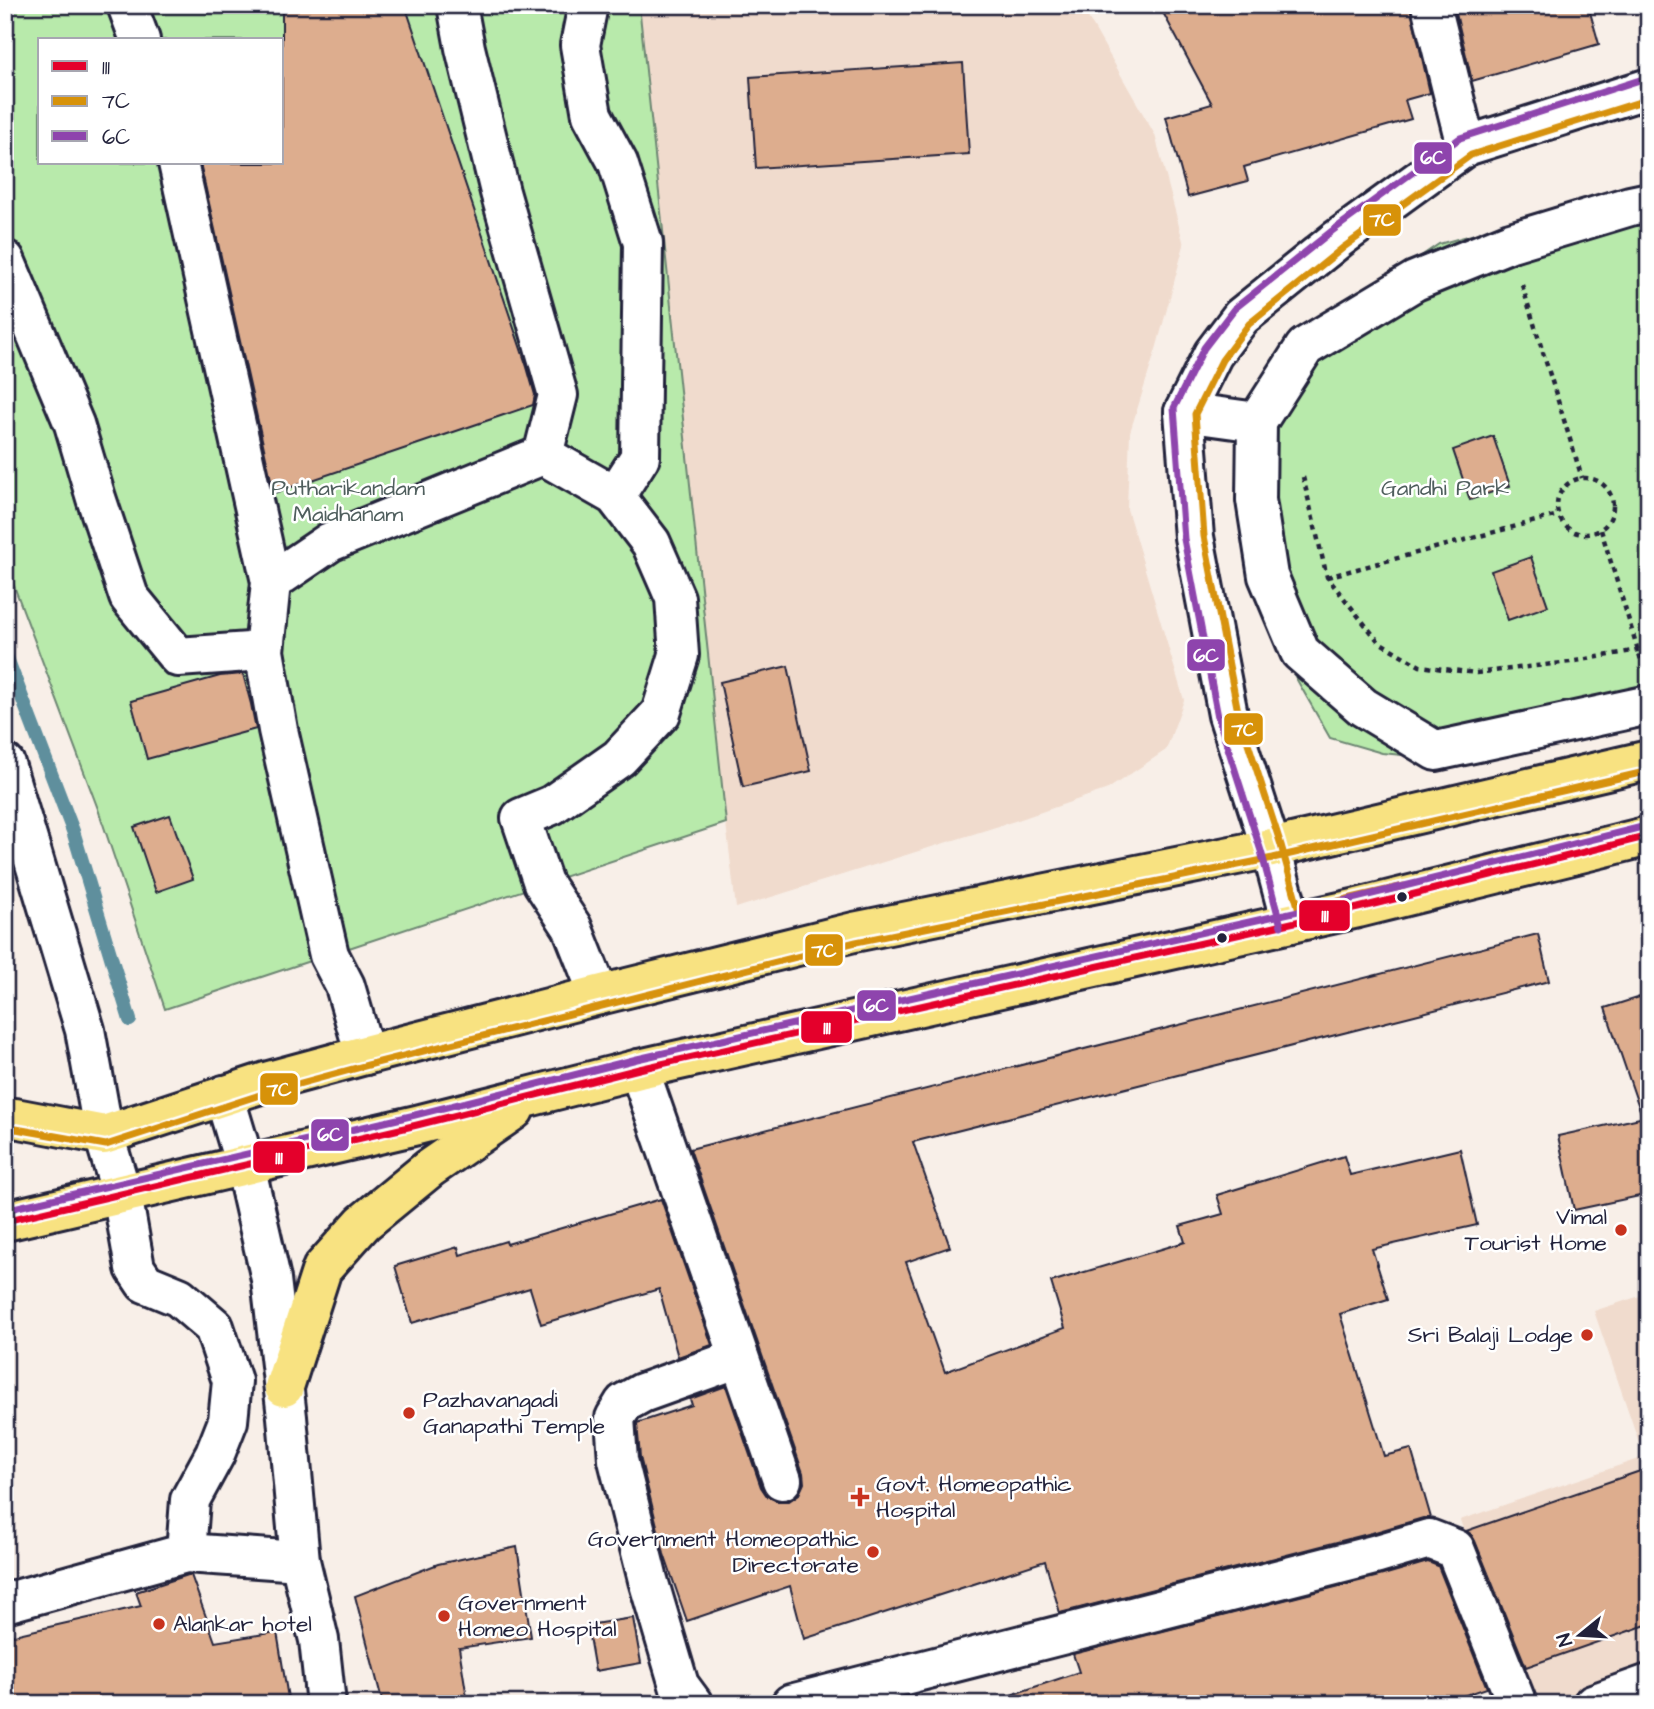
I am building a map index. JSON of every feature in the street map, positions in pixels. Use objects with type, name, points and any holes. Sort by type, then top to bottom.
[{"type":"main road","points":[[9,1119],[104,1135],[224,1095],[365,1055],[855,932],[1271,848],[1649,760]]},
{"type":"main road","points":[[5,1221],[417,1125],[639,1069],[1643,845]]},
{"type":"main road","points":[[284,1387],[322,1269],[363,1223],[382,1207],[430,1168],[533,1096]]},
{"type":"street","points":[[127,5],[139,38]]},
{"type":"street","points":[[457,5],[500,192],[558,395],[543,456]]},
{"type":"street","points":[[588,5],[580,45],[592,116],[618,163],[643,243],[640,457],[615,496]]},
{"type":"street","points":[[1431,5],[1466,146]]},
{"type":"street","points":[[1292,923],[1228,715],[1194,537],[1184,412],[1213,354],[1241,317],[1338,239],[1466,146],[1649,88]]},
{"type":"street","points":[[178,164],[271,582],[264,651],[278,730],[329,955],[345,986],[365,1055]]},
{"type":"street","points":[[1647,689],[1436,751],[1363,707],[1300,652],[1268,576],[1256,499],[1257,422],[1305,347],[1415,281],[1511,242],[1649,202]]},
{"type":"street","points":[[5,260],[74,424],[129,597],[178,657],[264,651]]},
{"type":"street","points":[[1184,412],[1257,422]]},
{"type":"street","points":[[543,456],[615,496],[651,543],[675,598],[679,655],[661,713],[619,758],[552,805],[521,818],[543,884],[572,927],[599,995]]},
{"type":"street","points":[[271,582],[330,542],[543,456]]},
{"type":"street","points":[[5,764],[85,1030],[104,1135],[122,1194],[135,1268],[145,1283],[178,1297],[214,1327],[232,1381],[228,1421],[215,1454],[190,1500],[186,1553]]},
{"type":"street","points":[[639,1069],[782,1480]]},
{"type":"street","points":[[224,1095],[245,1166],[271,1279],[300,1560],[320,1640],[326,1704]]},
{"type":"street","points":[[693,1704],[679,1685],[644,1567],[618,1460],[615,1418],[624,1403],[642,1393],[739,1358]]},
{"type":"street","points":[[792,1704],[1429,1539],[1455,1549],[1517,1704]]},
{"type":"street","points":[[5,1604],[186,1553],[300,1560]]},
{"type":"street","points":[[1593,1704],[1649,1684]]},
{"type":"path","points":[[1511,242],[1513,258],[1582,478]]},
{"type":"path","points":[[1301,467],[1327,577],[1379,642],[1420,666],[1476,673],[1570,662],[1649,648]]},
{"type":"path","points":[[1582,478],[1596,480],[1608,490],[1613,504],[1611,519],[1601,530],[1589,535],[1576,533],[1565,526],[1558,515],[1556,502],[1561,491],[1570,482],[1582,478]]},
{"type":"path","points":[[1327,577],[1558,515]]},
{"type":"path","points":[[1601,530],[1647,689]]},
{"type":"shaded area","points":[[639,5],[1081,5],[1155,135],[1184,245],[1130,432],[1127,509],[1184,700],[1166,750],[1108,789],[1018,820],[736,908]]},
{"type":"shaded area","points":[[1649,1293],[1649,1672],[1551,1704],[1522,1704],[1460,1520],[1644,1457],[1594,1311]]},
{"type":"green space","name":"Putharikandam Maidhanam","points":[[5,5],[639,5],[726,823],[165,1009],[98,809],[5,562]]},
{"type":"green space","name":"Gandhi Park","points":[[1649,186],[1649,708],[1452,760],[1382,753],[1330,738],[1280,650],[1246,555],[1235,434],[1280,352],[1439,244]]},
{"type":"building","points":[[282,5],[405,5],[535,395],[533,405],[274,493],[200,164],[284,164]]},
{"type":"building","points":[[1159,5],[1410,5],[1430,93],[1405,100],[1411,119],[1244,167],[1248,181],[1188,197],[1166,117],[1212,104]]},
{"type":"building","points":[[1454,5],[1588,5],[1599,44],[1472,81]]},
{"type":"building","points":[[963,63],[969,154],[756,168],[750,77]]},
{"type":"building","points":[[1493,436],[1510,486],[1470,500],[1453,450]]},
{"type":"building","points":[[1531,557],[1548,606],[1508,620],[1491,571]]},
{"type":"building","points":[[788,666],[811,771],[743,787],[720,682]]},
{"type":"building","points":[[243,674],[256,729],[147,759],[131,701],[220,676]]},
{"type":"building","points":[[170,815],[193,879],[156,892],[134,827]]},
{"type":"building","points":[[1538,934],[1549,981],[913,1142],[950,1247],[906,1262],[945,1372],[1065,1328],[1051,1282],[1185,1242],[1180,1226],[1223,1214],[1217,1195],[1344,1156],[1350,1175],[1460,1149],[1477,1225],[1372,1249],[1388,1299],[1340,1314],[1384,1456],[1411,1449],[1431,1518],[1060,1613],[1045,1561],[804,1639],[790,1586],[687,1621],[664,1554],[640,1457],[637,1423],[692,1405],[690,1399],[726,1386],[761,1487],[767,1496],[777,1501],[789,1501],[799,1494],[804,1483],[803,1473],[690,1149]]},
{"type":"building","points":[[1649,994],[1649,1115],[1642,1116],[1605,1008]]},
{"type":"building","points":[[1649,1116],[1649,1194],[1574,1210],[1558,1136]]},
{"type":"building","points":[[661,1199],[712,1345],[678,1357],[659,1289],[541,1324],[530,1288],[412,1323],[395,1266],[458,1247],[460,1255],[506,1241],[507,1244]]},
{"type":"building","points":[[1649,1468],[1649,1624],[1526,1667],[1475,1541],[1466,1531]]},
{"type":"building","name":"Government Homeo Hospital","points":[[517,1547],[531,1637],[459,1648],[468,1704],[383,1704],[355,1596],[438,1564]]},
{"type":"building","points":[[1428,1562],[1438,1566],[1487,1688],[1439,1704],[1006,1704],[1005,1697],[1079,1672],[1073,1654]]},
{"type":"building","points":[[191,1575],[215,1642],[277,1632],[289,1704],[5,1704],[5,1637],[141,1606],[136,1592]]},
{"type":"building","points":[[633,1618],[641,1663],[595,1671],[587,1625]]},
{"type":"waterway","points":[[5,653],[73,831],[130,1020]]},
{"type":"transit line","name":"6C","points":[[1281,926],[1261,851],[1218,717],[1184,539],[1174,408],[1204,348],[1234,309],[1332,231],[1460,138],[1646,78]]},
{"type":"transit line","name":"7C","points":[[1404,886],[1299,910],[1238,712],[1204,536],[1195,414],[1222,360],[1249,324],[1344,247],[1471,155],[1649,99]]},
{"type":"transit line","name":"7C","points":[[8,1131],[16,1129],[106,1145],[272,1091],[368,1065],[856,942],[1273,858],[1649,771]]},
{"type":"transit line","name":"6C","points":[[5,1210],[415,1115],[637,1059],[1356,898],[1646,826]]},
{"type":"transit line","name":"111","points":[[5,1221],[417,1125],[639,1069],[1358,908],[1649,836]]},
{"type":"place","name":"Vimal Tourist Home","points":[[1621,1230]]},
{"type":"place","name":"Sri Balaji Lodge","points":[[1587,1335]]},
{"type":"place","name":"Pazhavangadi Ganapathi Temple","points":[[409,1413]]},
{"type":"place","name":"Govt. Homeopathic Hospital","points":[[860,1497]]},
{"type":"place","name":"Government Homeopathic Directorate","points":[[873,1552]]},
{"type":"place","name":"Government Homeo Hospital","points":[[444,1616]]},
{"type":"place","name":"Alankar hotel","points":[[159,1624]]}]
